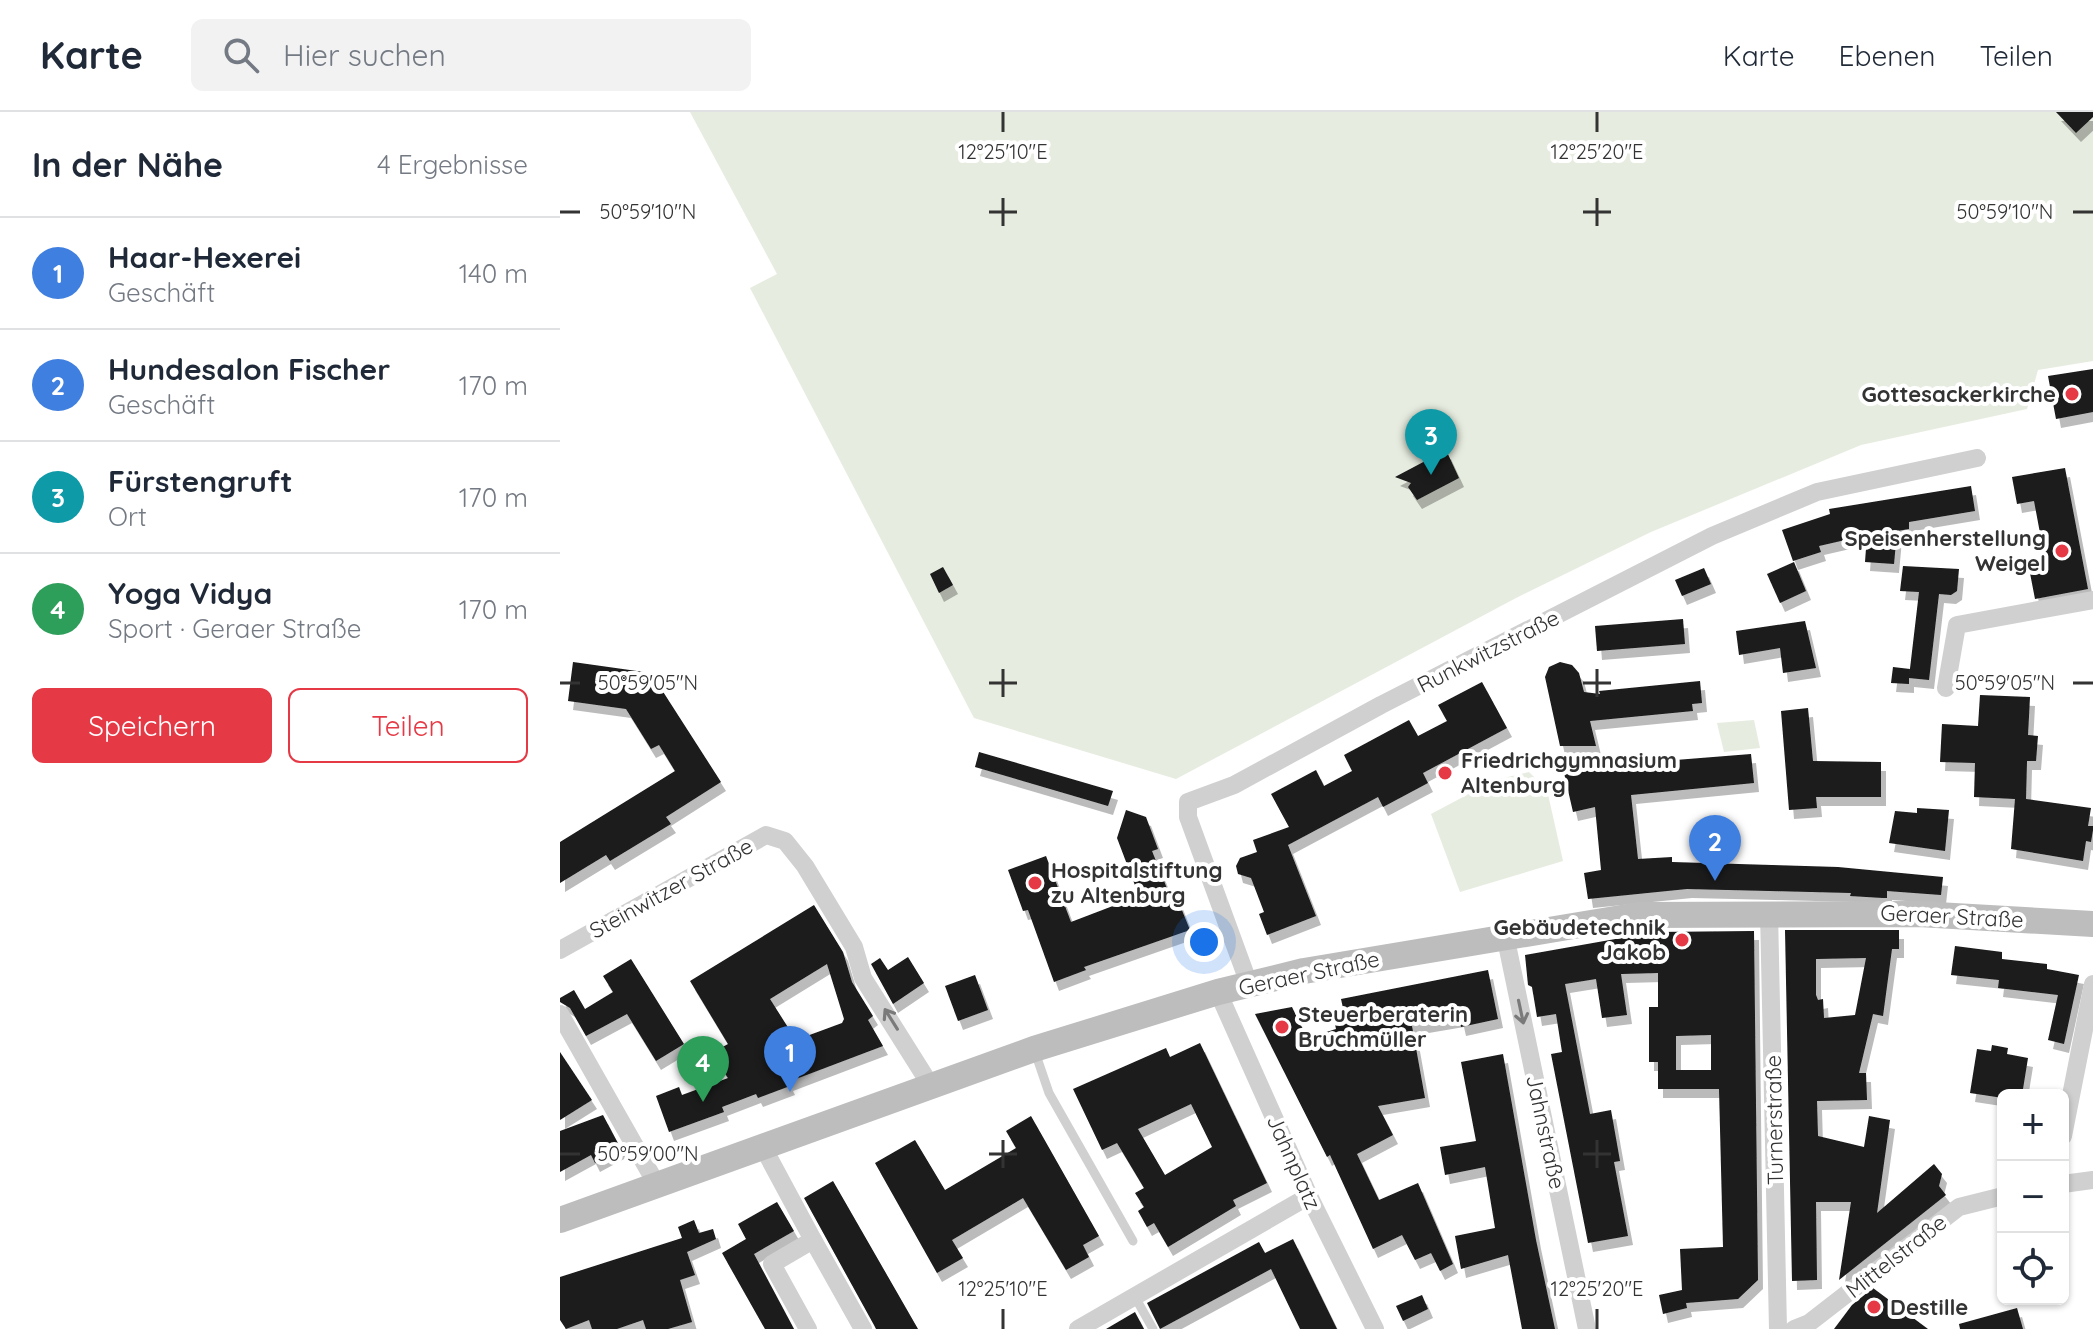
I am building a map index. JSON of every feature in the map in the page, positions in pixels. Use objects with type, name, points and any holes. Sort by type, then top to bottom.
[{"type":"main road","name":"Geraer Straße","points":[[560,1220],[1034,1049],[1249,984],[1505,935],[1639,915],[1769,912],[1919,914],[2093,924]]},
{"type":"street","name":"Runkwitzstraße","points":[[1249,984],[1188,817],[1188,802],[1234,785],[1381,705],[1712,536],[1817,492],[1977,458]]},
{"type":"street","points":[[1946,688],[1957,625],[2093,600]]},
{"type":"street","name":"Steinwitzer Straße","points":[[560,950],[766,835],[785,841],[805,866],[854,947],[863,978],[931,1086]]},
{"type":"street","name":"Turnerstraße","points":[[1769,912],[1778,1329]]},
{"type":"street","name":"Jahnstraße","points":[[1505,935],[1587,1329]]},
{"type":"street","points":[[2069,1106],[2093,984]]},
{"type":"street","name":"Jahnplatz","points":[[1218,992],[1309,1196],[1375,1329]]},
{"type":"street","points":[[560,1014],[657,1185]]},
{"type":"street","points":[[763,1147],[863,1329]]},
{"type":"street","points":[[2069,1183],[2093,1180]]},
{"type":"street","points":[[1078,1329],[1309,1196]]},
{"type":"street","name":"Mittelstraße","points":[[1796,1329],[1809,1323],[1959,1207],[1997,1198]]},
{"type":"street","points":[[808,1329],[772,1264],[813,1240]]},
{"type":"lane","points":[[1034,1049],[1049,1093],[1133,1241]]},
{"type":"lane","points":[[1135,1297],[1153,1329]]},
{"type":"shaded area","points":[[690,112],[2093,112],[2093,361],[2038,370],[2027,409],[1861,445],[1651,532],[1516,598],[1176,779],[974,718],[750,288],[777,274]]},
{"type":"shaded area","points":[[1754,720],[1760,748],[1724,752],[1717,723]]},
{"type":"shaded area","points":[[1529,772],[1547,790],[1563,861],[1460,892],[1431,814],[1495,780]]},
{"type":"building","points":[[2056,112],[2093,112],[2093,117],[2076,133]]},
{"type":"building","name":"Gottesackerkirche","points":[[2093,369],[2093,412],[2056,419],[2048,376]]},
{"type":"building","points":[[1446,450],[1459,478],[1417,500],[1408,487],[1411,483],[1395,477]]},
{"type":"building","points":[[2065,468],[2088,589],[2035,599],[2029,568],[2046,565],[2034,501],[2017,504],[2012,477]]},
{"type":"building","points":[[1971,486],[1975,511],[1909,522],[1909,529],[1897,531],[1894,564],[1865,562],[1867,535],[1819,546],[1821,552],[1793,561],[1782,530],[1830,514],[1829,509]]},
{"type":"building","points":[[1794,562],[1806,591],[1780,603],[1767,574]]},
{"type":"building","points":[[1903,566],[1959,569],[1957,591],[1951,595],[1939,594],[1929,680],[1909,678],[1909,684],[1891,683],[1893,667],[1910,669],[1919,592],[1900,591]]},
{"type":"building","points":[[943,567],[953,585],[939,593],[930,574]]},
{"type":"building","points":[[1704,568],[1711,584],[1682,596],[1675,580]]},
{"type":"building","points":[[1683,619],[1685,644],[1597,651],[1595,626]]},
{"type":"building","points":[[1805,621],[1816,668],[1783,673],[1780,648],[1739,655],[1736,631]]},
{"type":"building","points":[[573,662],[651,673],[721,782],[666,817],[671,824],[610,861],[606,855],[560,883],[560,842],[675,771],[659,745],[651,749],[626,709],[568,701]]},
{"type":"building","points":[[1560,662],[1572,665],[1579,673],[1584,692],[1600,694],[1599,691],[1700,681],[1702,703],[1692,704],[1693,711],[1590,721],[1596,746],[1560,746],[1545,677],[1549,667]]},
{"type":"building","points":[[1482,682],[1507,728],[1423,773],[1428,783],[1383,807],[1378,797],[1288,845],[1316,916],[1267,935],[1259,914],[1264,912],[1251,878],[1238,874],[1236,866],[1240,858],[1257,852],[1253,840],[1289,827],[1271,794],[1316,770],[1324,786],[1352,771],[1344,755],[1409,720],[1418,736],[1447,721],[1438,705]]},
{"type":"building","points":[[1980,695],[2030,697],[2028,735],[2038,736],[2036,761],[2027,761],[2026,799],[2091,808],[2088,826],[2093,826],[2093,830],[2091,842],[2086,841],[2083,861],[2011,849],[2015,799],[1974,797],[1975,763],[1940,762],[1942,724],[1978,726]]},
{"type":"building","points":[[1808,708],[1813,761],[1881,762],[1881,797],[1816,797],[1817,808],[1789,810],[1781,711]]},
{"type":"building","points":[[979,752],[1113,791],[1108,806],[975,767]]},
{"type":"building","points":[[1751,754],[1754,783],[1631,795],[1638,859],[1672,857],[1672,862],[1838,867],[1943,877],[1941,895],[1887,891],[1887,898],[1883,898],[1850,896],[1851,893],[1687,889],[1588,899],[1584,873],[1601,870],[1595,807],[1573,812],[1564,773],[1600,766]]},
{"type":"building","points":[[1917,808],[1949,810],[1945,851],[1889,843],[1895,811],[1917,813]]},
{"type":"building","name":"Hospitalstiftung zu Altenburg","points":[[1126,810],[1146,817],[1158,849],[1152,851],[1172,901],[1177,898],[1190,930],[1084,967],[1086,970],[1054,982],[1028,910],[1023,911],[1008,870],[1046,856],[1071,922],[1139,896],[1117,838]]},
{"type":"building","points":[[814,905],[843,952],[852,982],[873,1016],[868,1020],[883,1046],[788,1082],[790,1086],[722,1107],[724,1112],[669,1132],[656,1096],[679,1087],[682,1095],[728,1078],[712,1053],[728,1044],[690,981]],"holes":[[[827,964],[844,1019],[842,1023],[796,1040],[770,999]]]},
{"type":"building","points":[[1785,930],[1899,930],[1899,949],[1892,949],[1883,1016],[1873,1014],[1859,1073],[1866,1073],[1867,1100],[1817,1101],[1818,1136],[1864,1147],[1869,1116],[1890,1120],[1877,1213],[1934,1164],[1942,1174],[1939,1186],[1946,1195],[1839,1280],[1851,1202],[1816,1202],[1817,1280],[1792,1281]],"holes":[[[1866,958],[1855,1015],[1824,1018],[1823,999],[1818,1000],[1816,995],[1816,959]]]},
{"type":"building","points":[[1754,931],[1758,1280],[1738,1299],[1686,1303],[1687,1308],[1663,1314],[1659,1295],[1682,1290],[1680,1249],[1723,1247],[1719,1089],[1658,1089],[1658,1062],[1649,1062],[1649,1007],[1658,1007],[1658,973],[1621,974],[1627,1015],[1602,1018],[1596,979],[1565,984],[1590,1114],[1611,1110],[1620,1161],[1614,1162],[1628,1236],[1588,1243],[1551,1054],[1562,1052],[1556,1014],[1537,1017],[1532,987],[1528,985],[1525,955],[1655,932]],"holes":[[[1711,1035],[1711,1070],[1676,1070],[1676,1036]]]},
{"type":"building","points":[[1955,946],[2002,952],[2002,959],[2047,964],[2047,969],[2079,975],[2064,1044],[2048,1040],[2058,995],[1998,988],[1999,980],[1951,975]]},
{"type":"building","points":[[908,957],[924,983],[893,1004],[871,964],[880,958],[888,970]]},
{"type":"building","points":[[631,959],[684,1044],[656,1061],[627,1014],[586,1036],[570,1008],[560,1002],[560,998],[574,990],[585,1009],[613,992],[603,976]]},
{"type":"building","points":[[1488,970],[1498,1019],[1461,1027],[1459,1018],[1412,1026],[1425,1098],[1378,1106],[1393,1135],[1357,1154],[1379,1200],[1418,1183],[1453,1264],[1440,1271],[1431,1253],[1415,1260],[1402,1235],[1373,1249],[1330,1155],[1327,1157],[1255,1014],[1292,1007],[1307,1038],[1336,1029],[1332,1010],[1343,1008],[1341,999]]},
{"type":"building","points":[[975,975],[988,1010],[958,1021],[945,986]]},
{"type":"building","points":[[1200,1043],[1267,1183],[1233,1200],[1236,1206],[1168,1247],[1154,1223],[1147,1227],[1138,1211],[1144,1207],[1135,1193],[1144,1188],[1117,1143],[1102,1150],[1073,1089],[1166,1048],[1170,1057]],"holes":[[[1191,1104],[1212,1147],[1165,1175],[1138,1129]]]},
{"type":"building","points":[[1992,1045],[2008,1048],[2007,1054],[2028,1058],[2023,1089],[1997,1089],[1997,1097],[1970,1093],[1977,1049],[1991,1051]]},
{"type":"building","points":[[560,1052],[592,1100],[560,1120]]},
{"type":"building","points":[[1503,1054],[1555,1329],[1522,1329],[1508,1255],[1461,1269],[1455,1236],[1495,1228],[1485,1167],[1445,1175],[1440,1147],[1476,1141],[1461,1062]]},
{"type":"building","points":[[603,1115],[621,1149],[595,1163],[591,1155],[560,1172],[560,1131]]},
{"type":"building","points":[[1031,1116],[1099,1236],[1083,1245],[1089,1257],[1066,1270],[1023,1198],[952,1240],[963,1258],[937,1273],[875,1163],[915,1140],[945,1190],[1016,1148],[1006,1131]]},
{"type":"building","points":[[833,1181],[918,1329],[876,1329],[804,1198]]},
{"type":"building","points":[[777,1202],[794,1231],[754,1254],[794,1329],[765,1329],[722,1253],[746,1239],[738,1224]]},
{"type":"building","points":[[694,1220],[699,1233],[713,1229],[716,1239],[687,1252],[695,1275],[680,1280],[692,1322],[668,1329],[646,1329],[643,1320],[617,1329],[592,1329],[589,1320],[566,1329],[560,1320],[560,1277],[682,1238],[678,1227]]},
{"type":"building","points":[[1293,1239],[1337,1329],[1300,1329],[1271,1269],[1160,1329],[1147,1303],[1259,1242],[1265,1253]]},
{"type":"building","name":"Destille","points":[[1873,1288],[1928,1329],[1834,1329],[1852,1305]]},
{"type":"building","points":[[1422,1295],[1428,1309],[1403,1321],[1396,1306]]},
{"type":"building","points":[[2017,1308],[2023,1329],[1960,1329],[1959,1324]]},
{"type":"building","points":[[1135,1312],[1144,1329],[1106,1329]]},
{"type":"place","name":"Gottesackerkirche","points":[[2072,394]]},
{"type":"place","name":"Fürstengruft","points":[[1431,475]]},
{"type":"place","name":"Speisenherstellung Weigel","points":[[2062,551]]},
{"type":"place","name":"Friedrichgymnasium Altenburg","points":[[1445,773]]},
{"type":"place","name":"Hundesalon Fischer","points":[[1715,881]]},
{"type":"place","name":"Hospitalstiftung zu Altenburg","points":[[1035,883]]},
{"type":"place","name":"Gebäudetechnik Jakob","points":[[1682,940]]},
{"type":"place","name":"Steuerberaterin Bruchmüller","points":[[1282,1027]]},
{"type":"place","name":"Haar-Hexerei","points":[[790,1092]]},
{"type":"place","name":"Yoga Vidya","points":[[703,1102]]},
{"type":"place","name":"Destille","points":[[1874,1307]]}]
